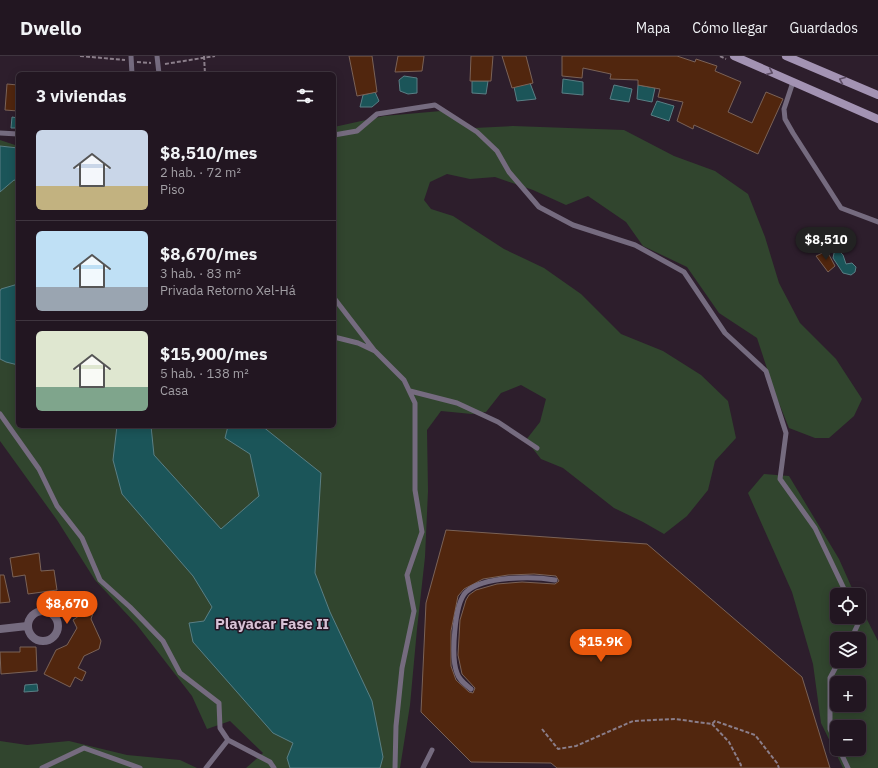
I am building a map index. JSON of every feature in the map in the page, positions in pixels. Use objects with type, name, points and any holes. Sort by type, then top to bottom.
[{"type":"main road","points":[[734,56],[878,119]]},
{"type":"main road","points":[[786,56],[878,95]]},
{"type":"street","points":[[0,629],[27,626]]},
{"type":"lane","points":[[157,56],[159,72]]},
{"type":"lane","points":[[131,59],[132,72]]},
{"type":"lane","points":[[793,82],[784,109],[785,119],[793,133],[841,208],[878,222]]},
{"type":"lane","points":[[336,135],[357,131],[377,114],[435,105],[477,132],[497,150],[509,172],[539,207],[573,226],[635,245],[684,272],[725,333],[766,371],[786,433],[780,479],[815,528],[844,588]]},
{"type":"lane","points":[[0,133],[16,134]]},
{"type":"lane","points":[[336,301],[375,351],[404,380],[415,403],[415,490],[422,532],[407,575],[414,611],[402,668],[396,726],[395,768]]},
{"type":"lane","points":[[336,338],[358,343],[375,351]]},
{"type":"lane","points":[[410,391],[457,403],[498,422],[537,448]]},
{"type":"lane","points":[[0,414],[39,469],[57,506],[82,538],[100,580],[130,607],[163,641],[180,673],[218,703],[220,728],[228,740],[270,762],[274,768]]},
{"type":"lane","points":[[471,689],[461,681],[457,673],[454,655],[455,626],[465,593],[475,586],[494,581],[539,577],[555,580]]},
{"type":"lane","points":[[830,720],[830,678],[835,668]]},
{"type":"lane","points":[[206,768],[228,740]]},
{"type":"lane","points":[[42,768],[84,748],[140,768]]},
{"type":"lane","points":[[423,768],[432,750]]},
{"type":"lane","points":[[842,756],[848,768]]},
{"type":"path","points":[[80,56],[131,59],[166,64],[214,56]]},
{"type":"path","points":[[205,57],[205,72]]},
{"type":"path","points":[[542,729],[549,740],[558,749],[576,746],[634,721],[675,719],[712,724],[729,742],[741,765],[740,768]]},
{"type":"path","points":[[712,724],[715,720],[755,735],[777,763],[779,768]]},
{"type":"shaded area","points":[[404,76],[417,78],[417,93],[408,94],[400,91],[399,80]]},
{"type":"shaded area","points":[[563,79],[583,82],[583,95],[562,93]]},
{"type":"shaded area","points":[[472,81],[488,81],[486,94],[472,93]]},
{"type":"shaded area","points":[[530,83],[536,99],[517,101],[514,87]]},
{"type":"shaded area","points":[[614,85],[632,89],[629,102],[610,99]]},
{"type":"shaded area","points":[[638,85],[655,88],[652,102],[637,99]]},
{"type":"shaded area","points":[[375,92],[379,101],[372,107],[360,107],[363,95]]},
{"type":"shaded area","points":[[657,101],[674,106],[669,121],[651,115]]},
{"type":"shaded area","points":[[441,111],[474,128],[513,126],[624,130],[674,156],[715,171],[748,194],[765,237],[779,283],[800,323],[836,359],[862,399],[854,416],[829,438],[815,438],[789,428],[776,396],[757,338],[719,313],[687,267],[643,246],[626,222],[588,196],[566,205],[533,190],[495,177],[470,179],[447,174],[430,182],[424,200],[431,209],[453,216],[504,249],[544,268],[581,294],[621,334],[663,351],[701,375],[728,401],[736,438],[715,461],[708,490],[687,516],[664,534],[614,508],[563,468],[541,459],[526,440],[540,422],[546,399],[521,385],[501,393],[486,412],[472,414],[441,411],[427,430],[428,491],[425,557],[410,705],[400,768],[246,768],[263,753],[230,721],[207,729],[192,696],[137,625],[95,580],[57,520],[0,441],[0,140],[16,145],[16,428],[336,428],[336,127],[384,116]]},
{"type":"shaded area","points":[[12,117],[16,118],[16,128],[11,128]]},
{"type":"shaded area","points":[[0,146],[16,148],[16,180],[14,180],[0,192]]},
{"type":"shaded area","points":[[839,251],[843,255],[846,264],[852,263],[856,267],[855,272],[851,275],[843,273],[833,258],[834,253]]},
{"type":"shaded area","points":[[16,285],[16,364],[0,359],[1,289]]},
{"type":"shaded area","points":[[117,428],[151,428],[154,455],[221,529],[259,496],[250,454],[225,438],[228,428],[265,428],[321,473],[315,573],[330,612],[372,701],[383,757],[380,768],[290,768],[287,758],[293,743],[273,733],[193,642],[189,623],[204,621],[212,607],[193,576],[122,494],[113,460]]},
{"type":"shaded area","points":[[764,474],[789,476],[839,559],[852,588],[830,588],[830,624],[866,624],[866,618],[878,641],[878,768],[843,768],[837,756],[866,756],[866,720],[830,720],[830,741],[821,723],[813,664],[792,592],[748,493]]},
{"type":"shaded area","points":[[37,684],[38,691],[24,692],[25,685]]},
{"type":"shaded area","points":[[0,741],[27,745],[69,741],[127,755],[180,760],[197,768],[0,768]]},
{"type":"building","points":[[349,56],[372,56],[377,92],[357,96]]},
{"type":"building","points":[[398,56],[424,56],[422,71],[395,72]]},
{"type":"building","points":[[471,56],[493,56],[491,81],[470,81]]},
{"type":"building","points":[[502,56],[526,56],[533,83],[512,88]]},
{"type":"building","points":[[562,56],[677,56],[695,62],[696,59],[717,66],[715,71],[741,82],[728,112],[752,123],[766,92],[783,99],[758,154],[694,125],[693,129],[677,121],[683,102],[658,97],[660,89],[638,85],[638,80],[610,79],[611,74],[583,68],[582,78],[562,76]]},
{"type":"building","points":[[7,84],[16,85],[16,111],[5,110]]},
{"type":"building","points":[[827,251],[835,266],[828,272],[816,256]]},
{"type":"building","points":[[446,530],[647,544],[802,677],[830,768],[557,768],[551,763],[471,762],[421,712],[426,603]],"holes":[[[534,574],[556,576],[559,581],[555,584],[522,582],[497,584],[476,590],[469,595],[460,620],[458,655],[462,674],[475,688],[473,693],[469,692],[456,680],[451,666],[451,631],[458,596],[464,589],[483,579],[508,575]]]},
{"type":"building","points":[[39,553],[41,571],[54,570],[57,590],[28,594],[25,575],[13,577],[10,558]]},
{"type":"building","points":[[0,575],[4,575],[10,602],[0,603]]},
{"type":"building","points":[[86,611],[93,613],[91,619],[101,641],[99,649],[84,656],[78,668],[86,672],[82,681],[75,677],[70,687],[44,674],[56,650],[67,645],[77,628],[73,620]]},
{"type":"building","points":[[20,647],[36,647],[37,671],[1,674],[0,652],[20,652]]},
{"type":"district","name":"Playacar Fase II","points":[[272,623]]}]
